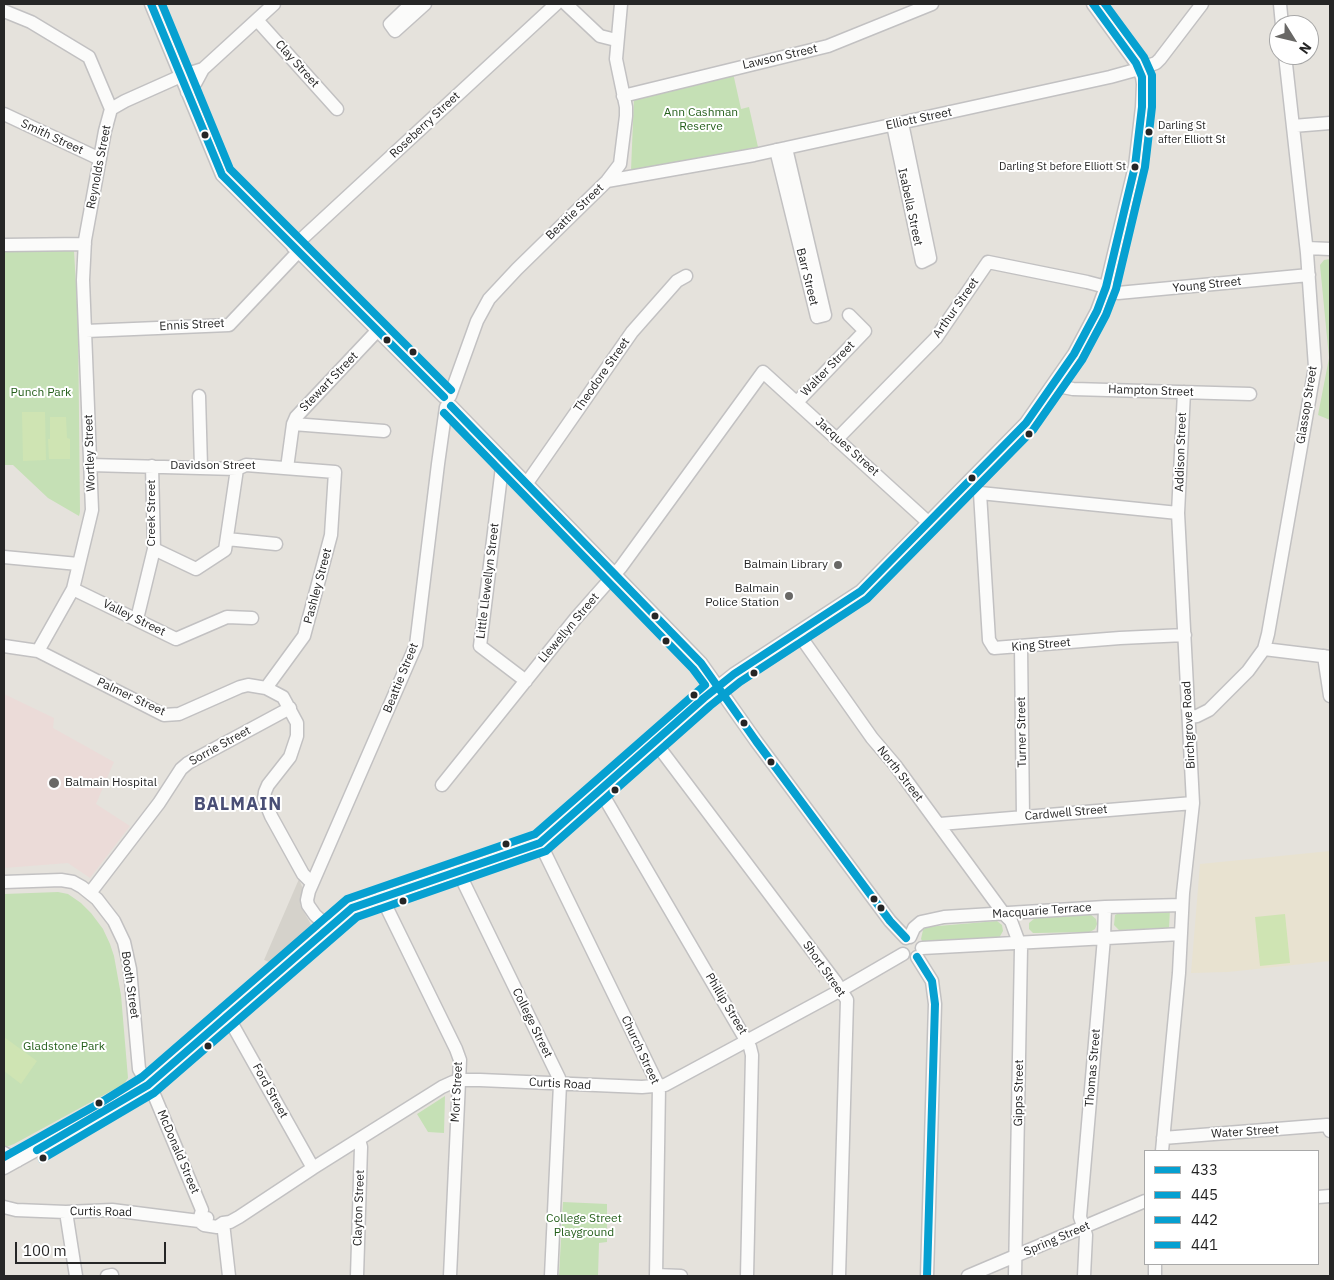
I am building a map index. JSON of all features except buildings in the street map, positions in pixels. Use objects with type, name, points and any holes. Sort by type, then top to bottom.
[{"type":"street","points":[[152,4],[222,175],[448,402],[701,663],[741,721],[868,892],[908,938],[919,939],[919,952],[932,980],[935,1004],[927,1276]]},
{"type":"street","name":"Reynolds Street","points":[[187,92],[196,82],[203,69],[274,4]]},
{"type":"street","points":[[411,4],[390,24],[396,31],[425,4]]},
{"type":"street","name":"Roseberry Street","points":[[296,250],[556,4]]},
{"type":"street","points":[[566,4],[600,36],[616,40]]},
{"type":"street","name":"Beattie Street","points":[[328,927],[315,915],[307,900],[312,883],[416,645],[438,464],[448,402],[477,321],[489,299],[607,181],[617,170],[622,158],[626,116],[624,96],[616,60],[620,4]]},
{"type":"street","name":"Lawson Street","points":[[624,96],[828,46],[932,4]]},
{"type":"street","points":[[4,1168],[105,1112],[148,1085],[352,908],[381,896],[540,843],[734,674],[860,591],[1026,423],[1053,386],[1089,329],[1106,287],[1135,166],[1143,84],[1139,69],[1093,4]]},
{"type":"street","name":"Elliott Street","points":[[607,181],[640,177],[781,149],[1139,69],[1160,59],[1202,4]]},
{"type":"street","points":[[4,11],[31,22],[89,57],[111,109]]},
{"type":"street","name":"Clay Street","points":[[257,20],[337,109]]},
{"type":"street","name":"Glassop Street","points":[[1189,717],[1197,716],[1209,710],[1248,671],[1264,649],[1315,367],[1307,248],[1286,65]]},
{"type":"street","name":"Reynolds Street","points":[[85,244],[105,131],[111,109],[181,76],[203,69]]},
{"type":"street","name":"Smith Street","points":[[4,114],[100,159]]},
{"type":"street","points":[[1293,126],[1330,123]]},
{"type":"street","name":"Isabella Street","points":[[897,124],[916,214]]},
{"type":"street","name":"Barr Street","points":[[781,149],[811,275]]},
{"type":"street","points":[[4,245],[85,244]]},
{"type":"street","name":"Wortley Street","points":[[38,651],[73,589],[92,510],[84,280],[85,244]]},
{"type":"street","points":[[1307,248],[1330,249]]},
{"type":"street","name":"Ennis Street","points":[[86,331],[229,325],[296,250]]},
{"type":"street","name":"Arthur Street","points":[[837,438],[936,338],[988,262],[1106,287]]},
{"type":"street","name":"Young Street","points":[[1106,287],[1118,293],[1309,275]]},
{"type":"street","name":"Theodore Street","points":[[526,483],[632,332],[677,282],[686,276]]},
{"type":"street","name":"Walter Street","points":[[797,402],[865,330],[849,315]]},
{"type":"street","name":"Stewart Street","points":[[287,468],[293,424],[300,411],[378,331]]},
{"type":"street","name":"Jacques Street","points":[[763,372],[929,523]]},
{"type":"street","name":"Llewellyn Street","points":[[442,785],[576,618],[614,574],[763,372]]},
{"type":"street","name":"Hampton Street","points":[[1053,386],[1073,389],[1250,394]]},
{"type":"street","name":"Addison Street","points":[[1178,513],[1184,392]]},
{"type":"street","points":[[199,396],[201,467]]},
{"type":"street","points":[[293,424],[384,431]]},
{"type":"street","name":"Little Llewellyn Street","points":[[503,459],[480,646],[526,681]]},
{"type":"street","name":"Davidson Street","points":[[90,464],[237,468],[246,465],[335,472]]},
{"type":"street","name":"Creek Street","points":[[137,619],[154,549],[152,466]]},
{"type":"street","points":[[226,545],[237,468]]},
{"type":"street","name":"Pashley Street","points":[[266,688],[304,636],[331,535],[335,472]]},
{"type":"street","points":[[969,482],[980,493],[1178,513]]},
{"type":"street","name":"King Street","points":[[980,493],[989,640],[994,648],[1185,635]]},
{"type":"street","name":"Birchgrove Road","points":[[1162,1145],[1182,905],[1193,803],[1178,513]]},
{"type":"street","points":[[154,549],[196,569],[226,545],[276,544]]},
{"type":"street","points":[[4,552],[4,557],[78,564]]},
{"type":"street","name":"Valley Street","points":[[73,589],[176,639],[227,617],[252,618]]},
{"type":"street","name":"North Street","points":[[798,633],[872,738],[940,824],[1004,914]]},
{"type":"street","name":"Palmer Street","points":[[4,646],[38,651],[164,714],[179,714],[240,687],[248,685],[266,688]]},
{"type":"street","name":"Turner Street","points":[[1021,647],[1023,817]]},
{"type":"street","points":[[1264,649],[1327,657],[1330,696]]},
{"type":"street","points":[[266,688],[283,696],[297,723],[297,736],[290,757],[268,785],[264,799],[271,816],[303,874],[312,883]]},
{"type":"street","name":"Sorrie Street","points":[[90,893],[159,803],[181,769],[188,763],[290,708]]},
{"type":"street","name":"Short Street","points":[[655,742],[841,990],[846,1000],[839,1276]]},
{"type":"street","name":"Phillip Street","points":[[600,790],[747,1040],[752,1055],[747,1276]]},
{"type":"street","name":"Cardwell Street","points":[[940,824],[1193,803]]},
{"type":"street","name":"Church Street","points":[[540,843],[659,1087],[656,1276]]},
{"type":"street","name":"College Street","points":[[458,871],[559,1078],[551,1276]]},
{"type":"street","name":"Booth Street","points":[[4,882],[66,881],[78,885],[90,893],[108,913],[124,942],[134,991],[139,1069],[148,1085]]},
{"type":"street","name":"Mort Street","points":[[381,896],[456,1049],[461,1066],[456,1122],[450,1276]]},
{"type":"street","name":"Macquarie Terrace","points":[[908,938],[920,922],[944,917],[1105,907],[1182,905]]},
{"type":"street","name":"Thomas Street","points":[[1084,1276],[1086,1235],[1080,1217],[1105,907]]},
{"type":"street","name":"Gipps Street","points":[[1004,914],[1011,921],[1020,948],[1016,1276]]},
{"type":"street","points":[[908,938],[901,946],[903,954],[910,958],[919,952],[1018,943],[1181,934]]},
{"type":"street","name":"Curtis Road","points":[[4,1207],[16,1210],[66,1212],[112,1210],[199,1220],[204,1224],[217,1226],[240,1218],[312,1168],[442,1087],[460,1080],[480,1080],[659,1087],[673,1082],[903,954]]},
{"type":"street","name":"Ford Street","points":[[227,1015],[312,1168]]},
{"type":"street","name":"McDonald Street","points":[[148,1085],[155,1097],[202,1210],[199,1220]]},
{"type":"street","name":"Water Street","points":[[1162,1145],[1329,1128]]},
{"type":"street","name":"Clayton Street","points":[[357,1276],[362,1147],[359,1140]]},
{"type":"street","points":[[4,1153],[16,1161]]},
{"type":"street","points":[[4,1176],[16,1161]]},
{"type":"street","name":"Spring Street","points":[[968,1276],[1144,1201]]},
{"type":"street","points":[[66,1212],[76,1276]]},
{"type":"street","points":[[224,1223],[229,1276]]},
{"type":"street","points":[[656,1276],[681,1276]]},
{"type":"shaded area","name":"Balmain Hospital","points":[[4,694],[54,718],[53,728],[114,762],[96,804],[130,826],[90,878],[68,863],[4,868]]},
{"type":"shaded area","points":[[1330,851],[1330,961],[1228,972],[1191,973],[1200,864]]},
{"type":"shaded area","points":[[299,879],[303,889],[300,905],[313,928],[313,933],[288,955],[282,953],[271,963],[264,960]]},
{"type":"green space","name":"Ann Cashman Reserve","points":[[733,73],[741,109],[749,107],[758,147],[631,170],[634,98]]},
{"type":"green space","name":"Punch Park","points":[[4,251],[74,251],[78,319],[79,516],[48,498],[13,465],[4,465]]},
{"type":"green space","points":[[1330,259],[1330,420],[1318,415],[1329,358],[1320,265],[1324,260]]},
{"type":"green space","points":[[22,412],[45,412],[46,460],[23,461]]},
{"type":"green space","points":[[50,417],[66,417],[67,438],[70,439],[70,459],[49,459]]},
{"type":"green space","name":"Gladstone Park","points":[[58,892],[68,894],[91,913],[103,929],[110,944],[121,995],[128,1078],[124,1084],[6,1147],[4,1145],[4,894]]},
{"type":"green space","points":[[1170,909],[1169,928],[1119,930],[1114,925],[1115,915],[1121,912]]},
{"type":"green space","points":[[1090,914],[1096,919],[1097,924],[1095,929],[1090,932],[1033,933],[1029,929],[1029,923],[1035,918]]},
{"type":"green space","points":[[1285,914],[1290,963],[1260,966],[1255,917]]},
{"type":"green space","points":[[997,921],[1002,925],[1003,931],[999,938],[923,942],[921,939],[923,930],[926,927]]},
{"type":"green space","points":[[4,1037],[37,1061],[21,1084],[4,1071]]},
{"type":"green space","points":[[445,1096],[444,1133],[428,1132],[417,1114]]},
{"type":"green space","name":"College Street Playground","points":[[563,1202],[607,1204],[607,1242],[599,1243],[598,1276],[559,1276]]},
{"type":"transit line","name":"441","points":[[151,4],[222,175],[444,397]]},
{"type":"transit line","name":"442","points":[[162,4],[230,169],[451,390]]},
{"type":"transit line","name":"433","points":[[37,1150],[148,1085],[352,908],[540,843],[704,698],[734,674],[861,591],[1026,423],[1074,354],[1097,311],[1106,287],[1135,166],[1142,107],[1142,77],[1136,63],[1093,4]]},
{"type":"transit line","name":"445","points":[[42,1159],[154,1093],[357,917],[546,851],[710,706],[740,682],[867,599],[1033,430],[1082,360],[1106,315],[1116,289],[1145,167],[1152,107],[1152,75],[1144,57],[1105,4]]},
{"type":"transit line","name":"441","points":[[451,406],[701,663],[756,741],[890,921],[906,938]]},
{"type":"transit line","name":"442","points":[[4,1157],[142,1077],[347,899],[535,834],[705,685],[693,669],[444,413]]},
{"type":"transit line","name":"441","points":[[917,957],[932,981],[935,1004],[927,1276]]},
{"type":"place","name":"Darling St after Elliott St","points":[[1149,132]]},
{"type":"place","name":"Darling St before Elliott St","points":[[1135,167]]},
{"type":"place","name":"Balmain Library","points":[[838,565]]},
{"type":"place","name":"Balmain Police Station","points":[[789,596]]},
{"type":"place","name":"Balmain Hospital","points":[[54,783]]},
{"type":"district","name":"BALMAIN","points":[[238,805]]}]
